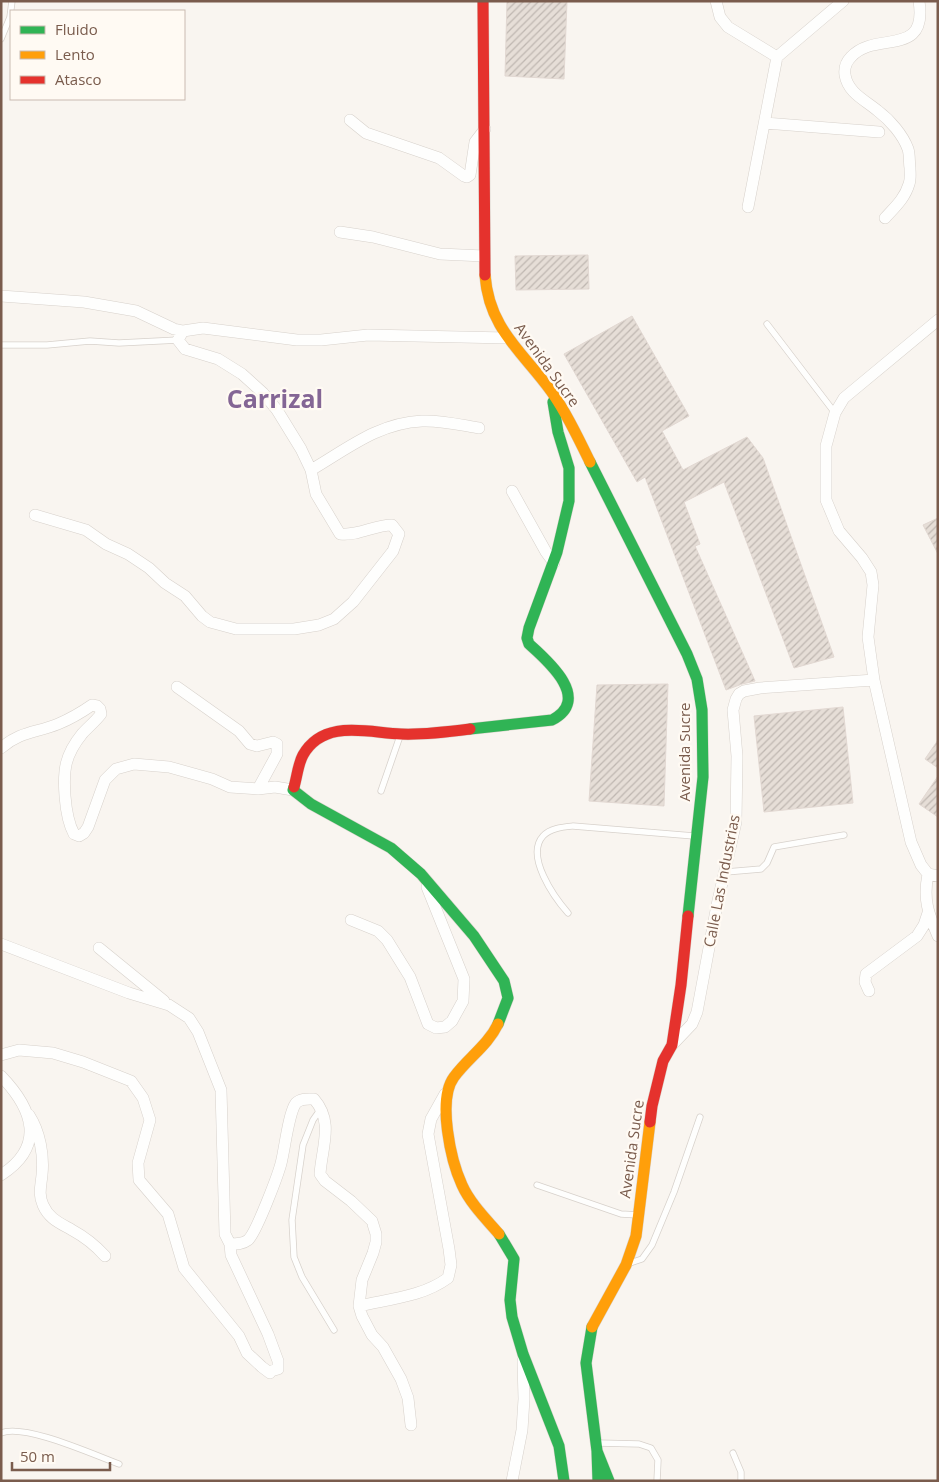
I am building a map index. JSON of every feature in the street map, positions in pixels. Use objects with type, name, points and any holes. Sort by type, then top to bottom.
[{"type":"street","name":"Avenida Sucre","points":[[483,1],[484,256],[486,285],[491,308],[508,338],[552,392],[613,505],[688,654],[697,679],[702,710],[703,777],[681,985],[672,1045],[663,1061],[652,1106],[636,1236],[626,1265],[591,1329],[586,1363],[597,1447],[598,1481]]},
{"type":"street","points":[[716,1],[720,17],[728,27],[777,57]]},
{"type":"street","points":[[748,208],[777,57],[843,1]]},
{"type":"street","points":[[885,218],[902,199],[910,182],[909,150],[892,124],[879,111],[858,96],[849,86],[845,74],[845,65],[858,50],[873,45],[902,40],[913,35],[920,22],[919,1]]},
{"type":"street","points":[[350,120],[366,134],[439,158],[468,177],[470,175],[475,142],[485,129]]},
{"type":"street","points":[[764,123],[879,132]]},
{"type":"street","points":[[340,232],[373,237],[440,254],[484,256]]},
{"type":"street","points":[[1,296],[84,302],[136,311],[174,329],[180,336],[185,348],[218,359],[242,374],[263,393],[277,410],[301,449],[311,470],[316,494],[340,534],[348,535],[368,531],[382,525],[392,525],[398,534],[393,551],[353,602],[334,619],[319,625],[294,628],[236,629],[210,622],[202,616],[185,596],[165,583],[149,568],[128,554],[106,544],[86,530],[35,515]]},
{"type":"street","points":[[938,320],[844,398],[835,413],[826,446],[826,500],[839,530],[871,572],[873,585],[868,637],[874,680],[911,842],[921,864],[933,875],[925,891],[928,912],[938,936]]},
{"type":"street","points":[[180,336],[203,328],[297,340],[377,335],[508,338]]},
{"type":"street","points":[[293,790],[303,755],[310,745],[326,734],[350,729],[401,734],[439,733],[552,720],[564,713],[568,703],[565,681],[529,644],[527,638],[539,597],[554,563],[565,528],[570,479],[567,458],[555,418],[552,392]]},
{"type":"street","points":[[311,470],[371,433],[405,422],[424,421],[479,428]]},
{"type":"street","points":[[512,491],[554,563]]},
{"type":"street","name":"Calle Las Industrias","points":[[672,1045],[692,1024],[697,1012],[717,904],[726,872],[736,822],[737,756],[733,710],[736,699],[744,691],[760,688],[874,680]]},
{"type":"street","points":[[177,687],[239,731],[250,744],[257,746],[273,742],[277,744],[277,754],[258,789]]},
{"type":"street","points":[[1,748],[23,734],[57,724],[92,705],[100,709],[101,714],[82,734],[70,752],[63,775],[69,824],[74,834],[79,836],[88,827],[105,780],[116,769],[134,764],[169,767],[212,779],[230,787],[258,789],[275,787],[293,790],[311,804],[391,848],[421,874],[474,936],[504,980],[508,998],[493,1034],[462,1066],[430,1119],[428,1134],[451,1265],[448,1278],[424,1292],[359,1306]]},
{"type":"street","points":[[351,920],[378,931],[387,940],[410,977],[428,1024],[436,1028],[445,1027],[452,1022],[463,1001],[464,979],[421,874]]},
{"type":"street","points":[[869,991],[865,982],[866,974],[917,936],[924,925],[928,912]]},
{"type":"street","points":[[1,944],[129,993],[169,1005]]},
{"type":"street","points":[[1,1055],[20,1050],[53,1053],[83,1062],[131,1081],[143,1098],[150,1120],[138,1163],[139,1180],[168,1214],[184,1268],[239,1336],[247,1352],[262,1368],[270,1373],[271,1371],[278,1370],[278,1361],[268,1334],[231,1255],[230,1244],[224,1234],[221,1090],[198,1032],[189,1018],[169,1005],[99,948]]},
{"type":"street","points":[[1,1076],[14,1089],[34,1123],[40,1140],[42,1174],[39,1190],[42,1204],[50,1216],[58,1223],[90,1241],[106,1256]]},
{"type":"street","points":[[448,1090],[447,1124],[453,1158],[462,1186],[480,1212],[499,1234],[514,1259],[510,1300],[512,1317],[522,1354],[559,1446],[564,1481]]},
{"type":"street","points":[[230,1244],[241,1244],[249,1239],[260,1219],[282,1162],[292,1110],[297,1102],[304,1099],[314,1099],[322,1108],[325,1118],[320,1174],[325,1181],[351,1201],[372,1221],[376,1234],[373,1253],[362,1280],[359,1306],[372,1335],[384,1347],[401,1379],[408,1398],[411,1425]]},
{"type":"street","points":[[1,1175],[13,1168],[25,1153],[31,1128],[28,1115]]},
{"type":"street","points":[[512,1481],[522,1430],[524,1399],[522,1354]]},
{"type":"street","points":[[597,1447],[609,1481]]},
{"type":"lane","points":[[1,39],[10,17]]},
{"type":"lane","points":[[767,324],[835,413]]},
{"type":"lane","points":[[1,345],[55,345],[90,341],[119,343],[180,336]]},
{"type":"lane","points":[[381,791],[401,734]]},
{"type":"lane","points":[[568,912],[556,899],[541,869],[537,851],[543,836],[553,829],[573,826],[696,836]]},
{"type":"lane","points":[[726,872],[762,869],[767,863],[774,847],[844,835]]},
{"type":"lane","points":[[322,1108],[313,1120],[303,1145],[292,1220],[294,1257],[302,1277],[334,1330]]},
{"type":"lane","points":[[626,1265],[642,1259],[652,1245],[674,1192],[700,1117]]},
{"type":"lane","points":[[537,1185],[621,1214],[638,1215]]},
{"type":"lane","points":[[1,1433],[6,1431],[23,1431],[119,1464]]},
{"type":"lane","points":[[597,1447],[639,1444],[652,1448],[658,1460],[657,1481]]},
{"type":"lane","points":[[732,1453],[740,1472],[741,1481]]},
{"type":"building","points":[[507,1],[567,1],[564,79],[505,76]]},
{"type":"building","points":[[588,255],[589,289],[516,290],[515,256]]},
{"type":"building","points":[[632,316],[689,416],[662,431],[683,470],[747,437],[763,458],[834,657],[794,668],[724,482],[684,502],[700,544],[695,546],[755,681],[726,690],[645,477],[637,482],[564,354]]},
{"type":"building","points":[[938,518],[938,554],[923,525]]},
{"type":"building","points":[[668,684],[664,806],[589,801],[597,685]]},
{"type":"building","points":[[843,707],[853,803],[764,812],[754,716]]},
{"type":"building","points":[[938,740],[938,768],[925,759]]},
{"type":"building","points":[[938,776],[938,817],[919,804]]},
{"type":"traffic: fast","points":[[470,729],[552,720],[563,711],[568,702],[563,680],[529,644],[527,638],[557,552],[569,501],[569,468],[558,432],[553,402]]},
{"type":"traffic: fast","points":[[590,462],[687,654],[697,679],[702,710],[703,777],[688,916]]},
{"type":"traffic: fast","points":[[294,787],[293,790],[311,804],[391,848],[421,874],[474,936],[504,981],[508,998],[498,1024]]},
{"type":"traffic: fast","points":[[499,1234],[514,1259],[510,1300],[512,1317],[523,1354],[559,1446],[564,1481]]},
{"type":"traffic: fast","points":[[592,1327],[586,1363],[597,1451],[598,1481]]},
{"type":"traffic: fast","points":[[597,1451],[609,1481]]},
{"type":"traffic: slow","points":[[485,275],[488,294],[500,325],[518,351],[557,399],[590,462]]},
{"type":"traffic: slow","points":[[498,1024],[494,1032],[454,1077],[449,1087],[446,1115],[450,1146],[465,1192],[499,1234]]},
{"type":"traffic: slow","points":[[592,1327],[626,1265],[636,1236],[650,1122]]},
{"type":"traffic: jam","points":[[483,1],[485,275]]},
{"type":"traffic: jam","points":[[294,787],[303,755],[312,743],[323,736],[335,732],[361,730],[418,734],[470,729]]},
{"type":"traffic: jam","points":[[650,1122],[663,1061],[672,1045],[681,985],[688,916]]},
{"type":"district","name":"Carrizal","points":[[275,399]]}]
